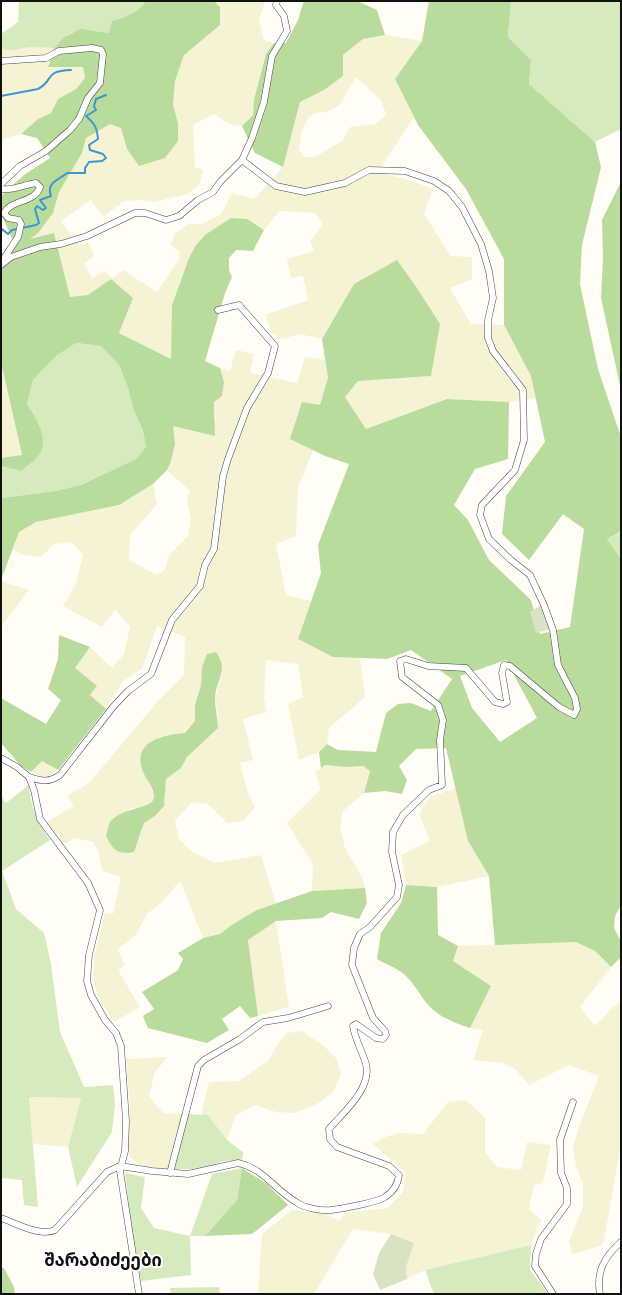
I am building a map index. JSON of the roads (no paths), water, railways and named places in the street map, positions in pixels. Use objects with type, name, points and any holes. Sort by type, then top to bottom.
[{"type":"street","points":[[1,264],[11,257],[40,247],[61,244],[87,236],[136,213],[145,213],[166,220],[178,216],[198,200],[213,192],[220,182],[242,160],[252,138],[264,102],[272,56],[287,31],[284,16],[276,5],[277,1]]},
{"type":"street","points":[[1,61],[46,58],[60,52],[92,48],[101,50],[103,54],[100,83],[88,98],[79,119],[70,130],[46,151],[20,166],[1,184]]},
{"type":"street","points":[[1,1218],[22,1227],[50,1232],[55,1230],[107,1172],[120,1166],[188,1174],[238,1163],[261,1173],[296,1203],[304,1206],[330,1210],[384,1198],[392,1191],[398,1182],[399,1175],[389,1166],[337,1147],[330,1139],[329,1129],[352,1103],[367,1079],[366,1065],[353,1026],[356,1024],[376,1038],[383,1039],[386,1035],[385,1031],[374,1018],[352,965],[354,948],[360,934],[370,926],[397,897],[399,885],[392,852],[393,832],[403,815],[429,790],[442,785],[440,740],[442,720],[438,705],[402,677],[400,661],[406,659],[428,666],[466,668],[495,702],[503,704],[507,702],[502,673],[504,665],[510,666],[559,707],[574,715],[576,709],[574,698],[558,665],[554,630],[530,575],[511,560],[489,539],[480,515],[482,504],[515,470],[524,440],[524,397],[523,390],[493,351],[488,338],[488,320],[493,298],[489,271],[481,244],[462,207],[449,191],[434,180],[405,172],[369,170],[345,183],[305,192],[276,186],[242,160]]},
{"type":"street","points":[[1,189],[10,191],[24,184],[36,183],[40,187],[39,191],[30,198],[7,207],[4,213],[8,218],[19,220],[21,224],[18,237],[1,264]]},
{"type":"street","points":[[1,758],[29,777],[44,782],[52,780],[60,775],[113,707],[128,691],[151,674],[172,620],[200,586],[205,565],[214,549],[222,482],[228,459],[247,408],[268,373],[275,346],[238,305],[218,310]]},
{"type":"street","points":[[29,777],[34,790],[40,819],[88,883],[100,910],[89,956],[87,981],[91,995],[105,1020],[116,1033],[121,1046],[126,1121],[125,1151],[120,1166],[138,1294]]},
{"type":"street","points":[[170,1172],[198,1066],[204,1060],[240,1039],[263,1022],[288,1018],[328,1006]]},
{"type":"street","points":[[553,1294],[535,1266],[536,1254],[541,1239],[567,1204],[567,1188],[561,1173],[560,1140],[573,1102]]},
{"type":"street","points":[[600,1294],[597,1281],[604,1261],[621,1242]]},
{"type":"waterway","points":[[1,96],[38,89],[43,86],[50,76],[56,72],[71,70]]},
{"type":"waterway","points":[[22,228],[39,223],[35,209],[37,206],[43,210],[46,208],[40,200],[51,196],[50,187],[54,182],[67,173],[85,173],[85,168],[89,162],[102,161],[106,158],[103,154],[90,150],[89,145],[98,139],[98,135],[95,126],[86,116],[96,110],[94,106],[96,99],[106,95]]},
{"type":"waterway","points":[[1,232],[2,229],[8,234],[12,230],[18,229]]},
{"type":"district","name":"შარაბიძეები","points":[[103,1261]]}]
